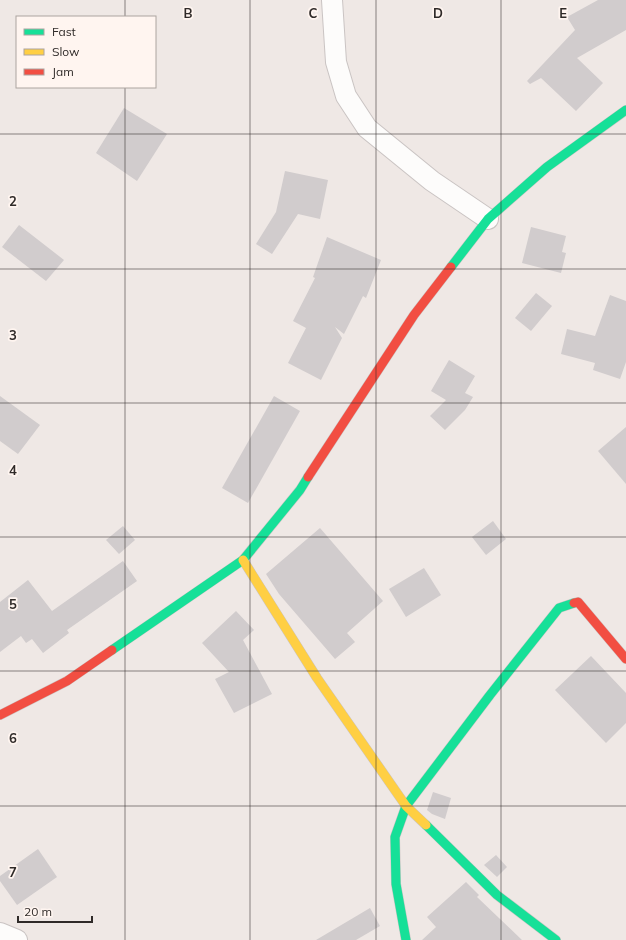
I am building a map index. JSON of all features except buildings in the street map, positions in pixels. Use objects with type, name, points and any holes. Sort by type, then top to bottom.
[{"type":"street","points":[[332,0],[336,62],[346,96],[367,128],[432,181],[488,218]]},
{"type":"street","points":[[0,715],[67,682],[243,560],[300,490],[414,315],[488,218],[547,166],[626,110]]},
{"type":"street","points":[[243,560],[317,678],[406,806],[497,895],[556,940]]},
{"type":"street","points":[[406,940],[396,884],[395,837],[406,806],[490,694],[559,608],[578,602],[626,659]]},
{"type":"street","points":[[0,934],[17,940]]},
{"type":"traffic: fast","points":[[451,267],[488,219],[547,167],[626,110]]},
{"type":"traffic: fast","points":[[112,650],[243,560],[300,490],[308,477]]},
{"type":"traffic: fast","points":[[406,940],[396,884],[395,837],[406,806],[490,695],[559,608],[574,603]]},
{"type":"traffic: fast","points":[[426,825],[497,895],[556,940]]},
{"type":"traffic: slow","points":[[243,560],[317,678],[406,806],[426,825]]},
{"type":"traffic: jam","points":[[308,477],[414,315],[451,267]]},
{"type":"traffic: jam","points":[[574,603],[578,602],[626,659]]},
{"type":"traffic: jam","points":[[0,715],[67,681],[112,650]]}]
